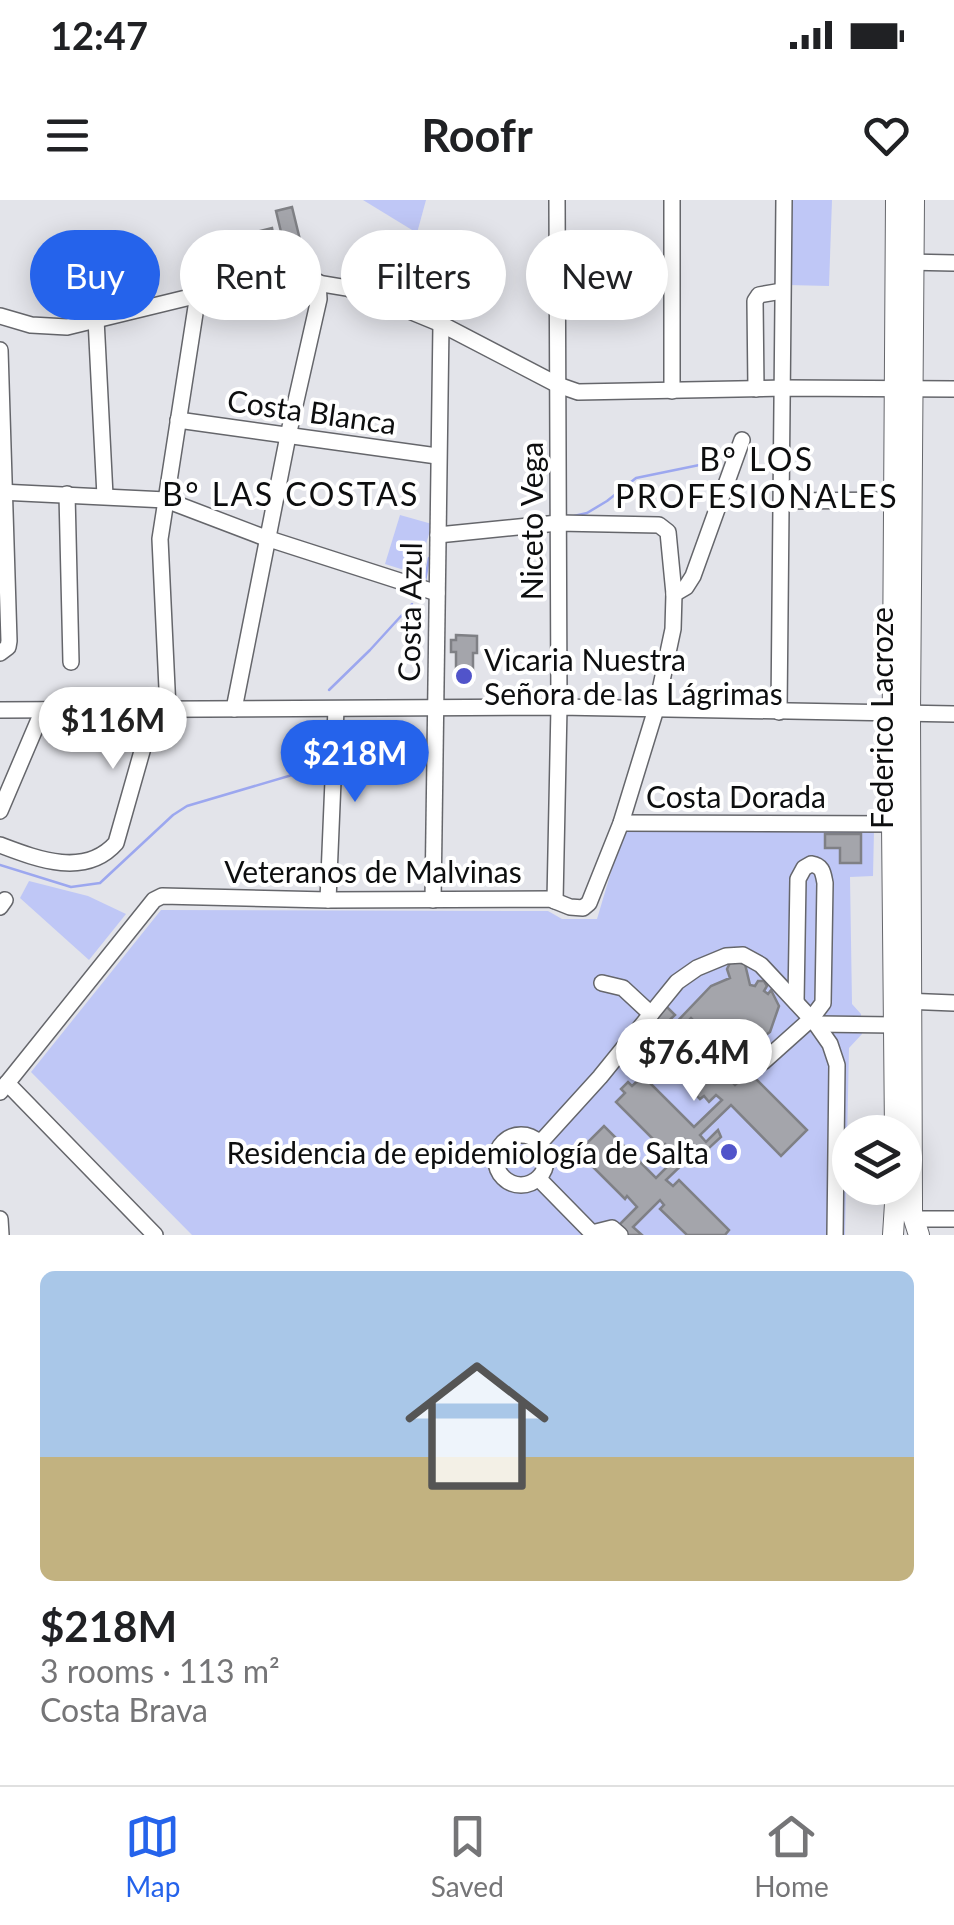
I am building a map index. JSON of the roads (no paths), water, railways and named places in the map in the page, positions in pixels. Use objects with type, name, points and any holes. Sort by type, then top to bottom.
[{"type":"main road","name":"Federico Lacroze","points":[[896,200],[905,262],[903,1002],[916,1227]]},
{"type":"main road","name":"Federico Lacroze","points":[[905,262],[914,200]]},
{"type":"main road","name":"Federico Lacroze","points":[[895,1115],[894,1025],[903,1002]]},
{"type":"main road","points":[[893,1235],[895,1205]]},
{"type":"street","name":"Niceto Vega","points":[[555,901],[559,707],[557,200]]},
{"type":"street","points":[[672,200],[672,391]]},
{"type":"street","points":[[779,712],[784,200]]},
{"type":"street","points":[[905,262],[954,263]]},
{"type":"street","points":[[321,283],[346,288],[440,324],[578,392],[954,389]]},
{"type":"street","points":[[756,389],[755,301],[759,295],[782,291]]},
{"type":"street","points":[[0,316],[47,328],[92,320]]},
{"type":"street","points":[[96,320],[105,496]]},
{"type":"street","points":[[0,845],[57,864],[106,854],[116,843],[161,710],[160,538],[194,320]]},
{"type":"street","points":[[234,710],[313,320]]},
{"type":"street","name":"Costa Azul","points":[[433,900],[440,324]]},
{"type":"street","points":[[0,350],[10,641],[0,652]]},
{"type":"street","name":"Costa Blanca","points":[[178,420],[438,456]]},
{"type":"street","points":[[674,594],[686,587],[693,576],[742,440]]},
{"type":"street","points":[[3,492],[166,500],[437,593]]},
{"type":"street","points":[[67,494],[71,662]]},
{"type":"street","points":[[782,501],[903,500]]},
{"type":"street","points":[[438,536],[558,524],[659,525],[668,532],[673,629],[656,709],[621,823]]},
{"type":"street","points":[[0,710],[559,707],[954,714]]},
{"type":"street","points":[[328,900],[336,709]]},
{"type":"street","points":[[0,811],[43,710]]},
{"type":"street","name":"Veteranos de Malvinas","points":[[3,1088],[154,900],[162,896],[550,899],[582,908],[589,903],[621,823]]},
{"type":"street","name":"Costa Dorada","points":[[621,823],[901,824]]},
{"type":"street","points":[[763,1062],[814,1022],[823,1003],[824,872],[811,864],[798,879],[796,1002]]},
{"type":"street","points":[[540,1143],[677,982],[726,956],[743,955],[761,965],[814,1022],[830,1044],[837,1065],[835,1235]]},
{"type":"street","points":[[602,983],[624,988],[651,1014]]},
{"type":"street","points":[[903,1002],[954,1003]]},
{"type":"street","points":[[814,1022],[894,1025]]},
{"type":"street","points":[[3,1088],[154,1235]]},
{"type":"street","points":[[525,1135],[540,1143],[546,1165],[539,1178],[524,1186],[502,1176],[496,1160],[508,1138],[525,1135]]},
{"type":"street","points":[[539,1178],[593,1234],[612,1228],[620,1235]]},
{"type":"street","points":[[0,1218],[1,1235]]},
{"type":"street","points":[[916,1227],[954,1219]]},
{"type":"waterway","points":[[574,516],[607,501],[636,478],[714,462]]},
{"type":"waterway","points":[[425,581],[429,558]]},
{"type":"waterway","points":[[329,690],[412,604]]},
{"type":"waterway","points":[[0,865],[71,887],[100,883],[187,806],[309,770],[318,733]]},
{"type":"place","name":"Vicaria Nuestra Señora de las Lágrimas","points":[[464,676]]},
{"type":"place","name":"Residencia de epidemiología de Salta","points":[[729,1152]]},
{"type":"district","name":"B° LOS PROFESIONALES","points":[[757,476]]},
{"type":"district","name":"B° LAS COSTAS","points":[[291,493]]}]
